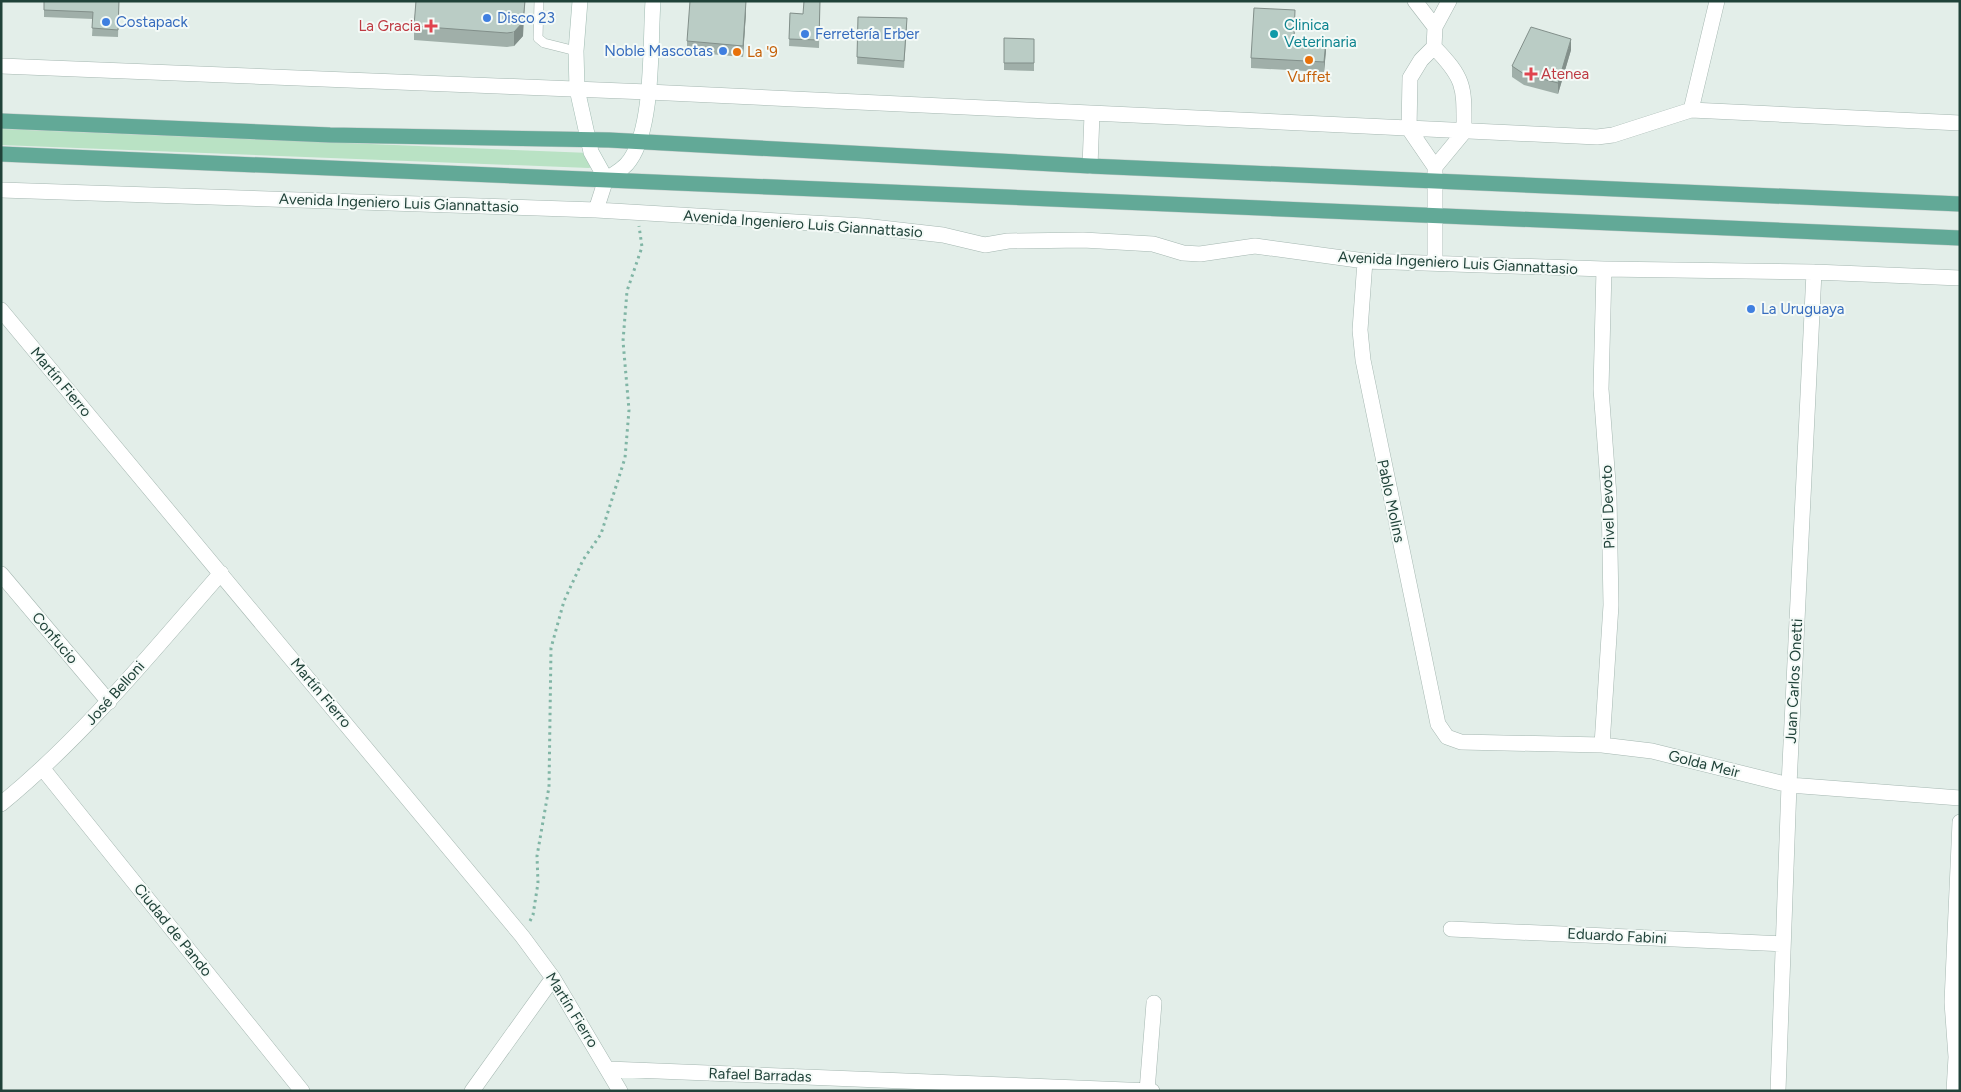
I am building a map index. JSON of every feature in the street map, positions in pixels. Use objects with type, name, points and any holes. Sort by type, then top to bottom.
[{"type":"main road","points":[[1,121],[330,134],[640,142],[1090,166],[1435,173],[1960,204]]},
{"type":"main road","points":[[1,154],[1960,238]]},
{"type":"street","points":[[580,1],[576,51],[577,90],[595,162],[606,179]]},
{"type":"street","points":[[596,210],[606,179],[629,162],[640,142],[648,92],[652,1]]},
{"type":"street","points":[[1415,1],[1434,27]]},
{"type":"street","points":[[1435,173],[1464,132],[1464,90],[1452,66],[1434,47],[1434,27],[1449,1]]},
{"type":"street","points":[[1691,110],[1717,1]]},
{"type":"street","points":[[1434,47],[1421,60],[1410,78],[1409,129],[1435,173],[1435,263]]},
{"type":"street","points":[[1,66],[648,92],[1597,137],[1613,135],[1691,110],[1960,123]]},
{"type":"street","points":[[1090,166],[1092,114]]},
{"type":"street","name":"Avenida Ingeniero Luis Giannattasio","points":[[1,190],[596,210],[864,226],[943,235],[985,245],[1008,241],[1083,240],[1153,244],[1183,252],[1200,254],[1256,246],[1365,261],[1604,269],[1814,272],[1960,278]]},
{"type":"street","name":"Pablo Molins","points":[[1365,261],[1360,330],[1363,360],[1438,724],[1447,737]]},
{"type":"street","name":"Pivel Devoto","points":[[1602,746],[1612,605],[1609,496],[1601,389],[1604,269]]},
{"type":"street","name":"Juan Carlos Onetti","points":[[1778,1091],[1782,944],[1814,272]]},
{"type":"street","name":"Martín Fierro","points":[[1,310],[522,936],[554,978],[620,1091]]},
{"type":"street","name":"José Belloni","points":[[1,804],[43,769],[109,702],[221,573]]},
{"type":"street","name":"Confucio","points":[[1,574],[109,702]]},
{"type":"street","name":"Golda Meir","points":[[1447,737],[1461,742],[1602,746],[1652,751],[1789,785],[1960,798]]},
{"type":"street","name":"Ciudad de Pando","points":[[43,769],[302,1091]]},
{"type":"street","points":[[1954,1091],[1956,1057],[1952,1002],[1960,822]]},
{"type":"street","name":"Eduardo Fabini","points":[[1451,929],[1782,944]]},
{"type":"street","points":[[472,1091],[554,978]]},
{"type":"street","points":[[1147,1091],[1154,1003]]},
{"type":"street","name":"Rafael Barradas","points":[[608,1069],[1152,1091]]},
{"type":"lane","points":[[540,1],[538,38],[544,43],[576,51]]},
{"type":"path","points":[[522,936],[533,915],[538,883],[537,856],[549,787],[551,648],[564,601],[583,560],[601,534],[625,458],[629,410],[622,341],[627,291],[642,247],[639,213]]},
{"type":"green space","points":[[1,129],[590,153],[594,166],[589,168],[1,145]]},
{"type":"building","points":[[44,1],[119,1],[118,30],[92,28],[93,12],[44,10]]},
{"type":"building","name":"Disco 23","points":[[416,1],[525,1],[523,22],[514,32],[507,33],[414,26]]},
{"type":"building","points":[[690,1],[746,1],[743,46],[687,41]]},
{"type":"building","name":"Ferretería Erber","points":[[804,1],[820,1],[819,40],[789,39],[790,13],[803,14]]},
{"type":"building","points":[[1254,8],[1295,10],[1294,38],[1326,40],[1324,62],[1251,58]]},
{"type":"building","points":[[858,17],[907,18],[904,61],[857,57]]},
{"type":"building","points":[[1531,27],[1571,39],[1558,83],[1524,74],[1512,66]]},
{"type":"building","points":[[1004,38],[1034,39],[1034,63],[1004,63]]},
{"type":"place","name":"Disco 23","points":[[487,18]]},
{"type":"place","name":"Costapack","points":[[106,22]]},
{"type":"place","name":"La Gracia","points":[[431,26]]},
{"type":"place","name":"Ferretería Erber","points":[[805,34]]},
{"type":"place","name":"Clinica Veterinaria","points":[[1274,34]]},
{"type":"place","name":"Noble Mascotas","points":[[723,51]]},
{"type":"place","name":"La '9","points":[[737,52]]},
{"type":"place","name":"Vuffet","points":[[1309,60]]},
{"type":"place","name":"Atenea","points":[[1531,74]]},
{"type":"place","name":"La Uruguaya","points":[[1751,309]]}]
